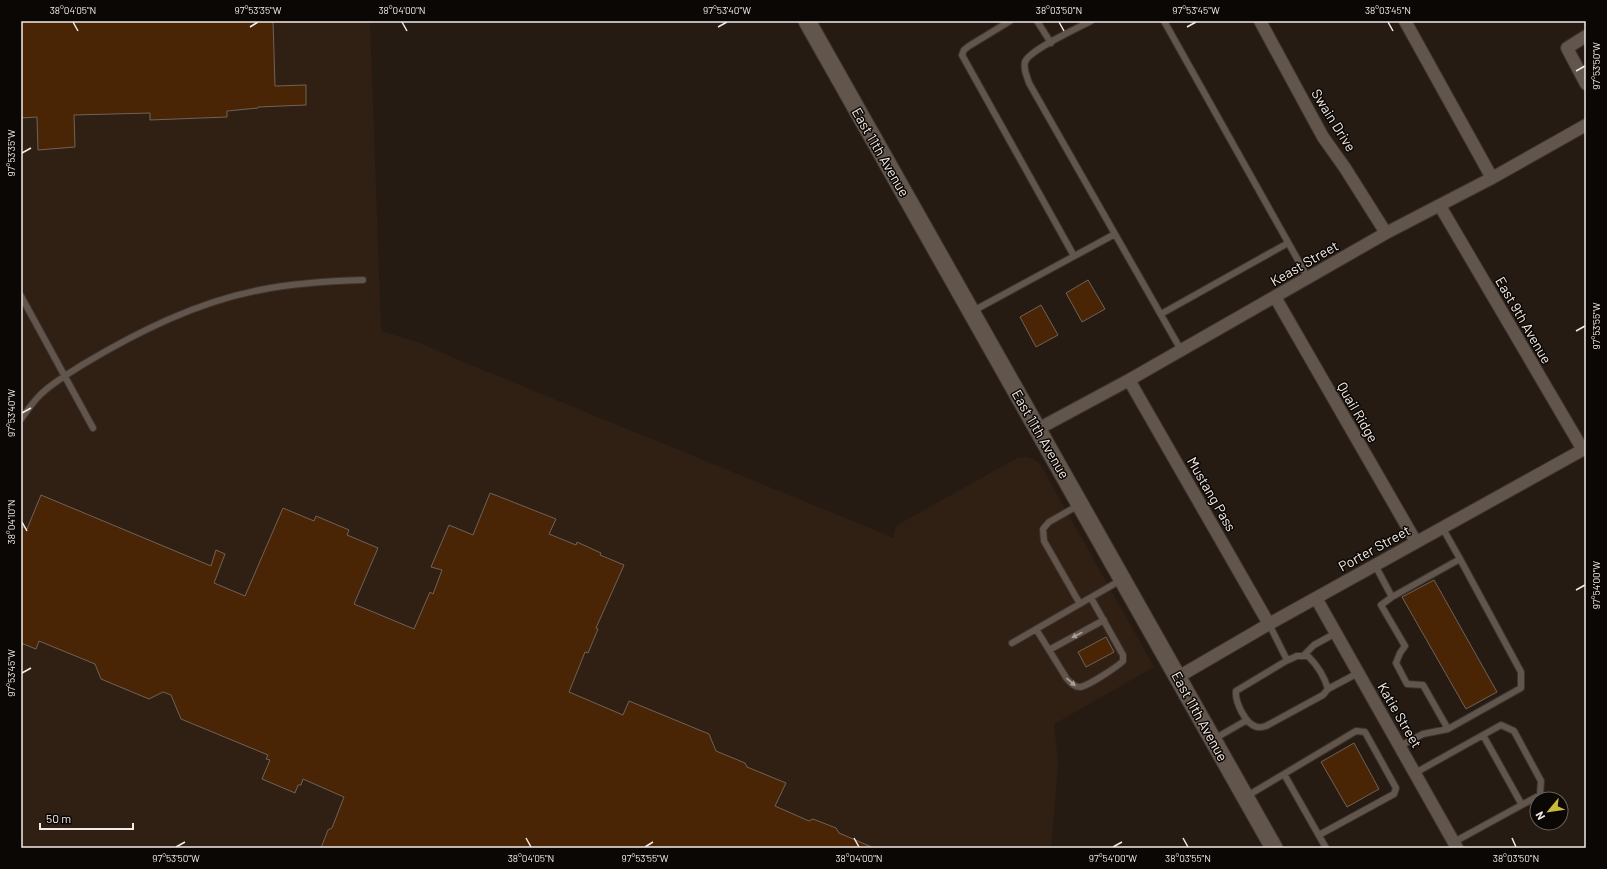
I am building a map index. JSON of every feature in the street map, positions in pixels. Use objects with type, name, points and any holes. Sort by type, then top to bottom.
[{"type":"street","name":"East 11th Avenue","points":[[807,21],[1274,848]]},
{"type":"street","name":"Swain Drive","points":[[1260,21],[1323,137],[1345,168],[1386,233]]},
{"type":"street","points":[[1405,21],[1492,178]]},
{"type":"street","points":[[1586,36],[1567,48],[1586,84]]},
{"type":"street","name":"Keast Street","points":[[1038,429],[1129,380],[1386,233],[1492,178],[1586,125]]},
{"type":"street","name":"East 9th Avenue","points":[[1440,206],[1584,449]]},
{"type":"street","name":"Quail Ridge","points":[[1275,297],[1416,542]]},
{"type":"street","name":"Mustang Pass","points":[[1129,380],[1269,624]]},
{"type":"street","name":"Porter Street","points":[[1178,677],[1269,624],[1584,449]]},
{"type":"street","name":"Katie Street","points":[[1316,598],[1456,845]]},
{"type":"lane","points":[[1010,21],[964,50],[962,55],[1074,256]]},
{"type":"lane","points":[[1037,21],[1050,43]]},
{"type":"lane","points":[[1091,21],[1029,56],[1025,62],[1024,71],[1029,83],[1182,350]]},
{"type":"lane","points":[[1164,21],[1308,278]]},
{"type":"lane","points":[[972,312],[1115,234]]},
{"type":"lane","points":[[1161,314],[1288,243]]},
{"type":"lane","points":[[21,418],[41,394],[64,377],[117,344],[190,310],[226,298],[260,290],[295,284],[363,280]]},
{"type":"lane","points":[[21,296],[93,428]]},
{"type":"lane","points":[[1080,504],[1050,522],[1043,529],[1044,541],[1080,604]]},
{"type":"lane","points":[[1400,746],[1423,734],[1448,730],[1521,688],[1521,672],[1442,528]]},
{"type":"lane","points":[[1448,730],[1423,685],[1407,684],[1396,663],[1400,652],[1406,646],[1381,605],[1392,597],[1460,559]]},
{"type":"lane","points":[[1375,565],[1392,597]]},
{"type":"lane","points":[[1012,643],[1123,579]]},
{"type":"lane","points":[[1036,629],[1067,679],[1073,685],[1079,687],[1119,666],[1123,661],[1123,655],[1091,598]]},
{"type":"lane","points":[[1049,650],[1104,620]]},
{"type":"lane","points":[[1269,624],[1287,660]]},
{"type":"lane","points":[[1303,656],[1314,645],[1336,633]]},
{"type":"lane","points":[[1328,689],[1325,678],[1317,664],[1308,656],[1297,656],[1287,660],[1236,691],[1236,699],[1248,723],[1258,728],[1266,726],[1323,695],[1328,689],[1358,673]]},
{"type":"lane","points":[[1213,740],[1247,720]]},
{"type":"lane","points":[[1415,773],[1501,725],[1514,731],[1541,782],[1540,795],[1456,845]]},
{"type":"lane","points":[[1245,797],[1356,731],[1365,732],[1396,788],[1394,794],[1319,835]]},
{"type":"lane","points":[[1483,735],[1522,805]]},
{"type":"lane","points":[[1284,774],[1326,848]]},
{"type":"shaded area","points":[[21,21],[370,21],[381,331],[420,343],[894,538],[896,526],[1017,458],[1025,457],[1033,459],[1040,464],[1154,667],[1054,724],[1058,763],[1051,848],[21,848]]},
{"type":"building","points":[[21,21],[273,21],[275,86],[306,85],[306,105],[258,107],[227,111],[227,117],[150,120],[150,113],[74,115],[75,147],[38,150],[37,117],[21,118]]},
{"type":"building","points":[[1088,280],[1105,309],[1082,322],[1066,293]]},
{"type":"building","points":[[1041,305],[1058,335],[1036,347],[1020,317]]},
{"type":"building","points":[[490,493],[556,519],[549,534],[576,545],[577,542],[601,553],[600,555],[624,565],[596,628],[598,629],[588,653],[585,652],[569,692],[623,715],[629,701],[709,734],[716,751],[745,763],[747,767],[786,783],[775,806],[809,821],[813,819],[836,828],[839,833],[874,848],[321,848],[328,830],[332,828],[344,797],[303,779],[301,785],[298,785],[295,793],[262,779],[270,760],[266,759],[268,755],[181,719],[171,695],[163,692],[149,699],[101,679],[95,664],[39,641],[36,649],[21,643],[21,526],[27,529],[41,495],[211,566],[216,550],[225,554],[214,583],[245,596],[283,508],[314,521],[316,516],[349,530],[347,535],[378,548],[354,604],[414,629],[430,592],[433,594],[442,570],[431,567],[449,525],[473,535]]},
{"type":"building","points":[[1434,580],[1497,692],[1466,709],[1402,597]]},
{"type":"building","points":[[1106,637],[1114,652],[1086,667],[1078,652]]},
{"type":"building","points":[[1354,743],[1379,789],[1347,807],[1321,762]]}]
